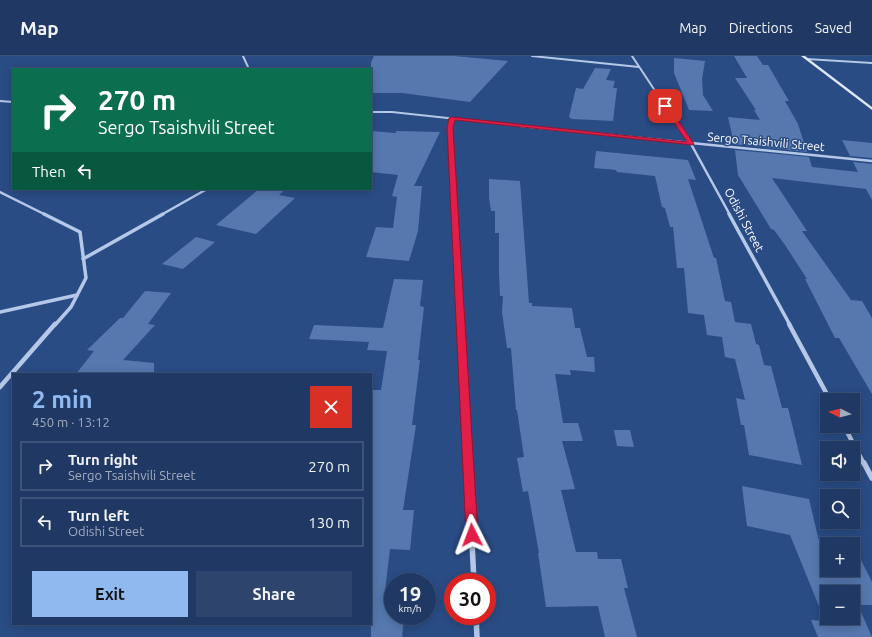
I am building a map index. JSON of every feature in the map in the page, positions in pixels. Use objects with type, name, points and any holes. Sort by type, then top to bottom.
[{"type":"main road","points":[[805,58],[872,109]]},
{"type":"street","points":[[243,56],[249,68]]},
{"type":"street","points":[[532,56],[639,67]]},
{"type":"street","name":"Odishi Street","points":[[632,56],[691,144],[826,393]]},
{"type":"street","points":[[805,58],[872,62]]},
{"type":"street","points":[[0,101],[12,102]]},
{"type":"street","name":"Sergo Tsaishvili Street","points":[[372,112],[392,112],[691,144],[872,161]]},
{"type":"street","points":[[452,118],[450,128],[474,573]]},
{"type":"street","points":[[83,258],[205,190]]},
{"type":"street","points":[[0,192],[80,232],[86,278],[70,307],[12,373]]},
{"type":"street","points":[[0,312],[77,295]]},
{"type":"street","points":[[0,387],[12,373]]},
{"type":"street","points":[[848,433],[872,478]]},
{"type":"street","points":[[476,625],[477,637]]},
{"type":"building","points":[[374,56],[454,56],[508,61],[470,102],[402,93],[372,93],[371,62]]},
{"type":"building","points":[[734,56],[757,56],[763,65],[768,65],[789,101],[785,101],[798,124],[807,152],[734,144],[728,117],[760,120],[754,110],[756,110],[735,78],[747,78]]},
{"type":"building","points":[[674,58],[705,61],[702,79],[703,95],[713,111],[689,110],[674,73]]},
{"type":"building","points":[[595,68],[611,69],[606,80],[615,81],[613,88],[617,88],[613,121],[572,119],[569,117],[576,88],[583,89]]},
{"type":"building","points":[[372,131],[396,133],[396,131],[440,132],[414,186],[422,186],[418,231],[409,261],[366,257],[376,227],[393,228],[397,197],[392,196],[398,175],[372,172]]},
{"type":"building","points":[[842,140],[872,143],[872,158],[850,156]]},
{"type":"building","points":[[735,150],[809,157],[812,167],[858,172],[853,162],[872,164],[872,200],[866,189],[772,178],[807,231],[802,231],[851,300],[862,301],[872,318],[872,394],[839,338],[835,338],[805,279],[807,279],[785,245],[774,230],[771,229],[738,175]]},
{"type":"building","points":[[596,151],[688,160],[696,180],[688,179],[714,258],[716,258],[725,301],[731,302],[735,322],[751,324],[756,344],[759,345],[764,365],[771,366],[782,408],[788,408],[802,465],[749,455],[744,425],[741,425],[736,398],[745,400],[735,359],[725,357],[722,337],[707,335],[704,315],[688,313],[684,268],[677,268],[673,227],[670,227],[665,208],[662,207],[655,176],[594,168]]},
{"type":"building","points":[[489,179],[520,181],[529,303],[532,303],[532,306],[572,308],[575,328],[580,328],[587,357],[594,357],[595,372],[570,370],[571,375],[555,374],[563,423],[578,423],[583,441],[562,441],[575,489],[561,490],[576,552],[597,552],[598,559],[621,559],[628,588],[624,588],[637,637],[605,637],[598,606],[546,607],[539,553],[528,491],[523,492],[517,458],[524,457],[516,410],[511,348],[507,348],[502,312],[503,296],[500,296],[499,233],[495,233],[495,211],[491,211]]},
{"type":"building","points":[[258,190],[285,190],[279,195],[295,198],[256,234],[216,225]]},
{"type":"building","points":[[196,237],[215,242],[183,269],[162,264]]},
{"type":"building","points":[[394,279],[423,280],[420,306],[424,307],[418,360],[420,360],[412,425],[416,425],[403,510],[414,510],[410,550],[390,549],[387,573],[384,573],[384,625],[403,625],[402,637],[371,637],[372,390],[381,390],[387,351],[367,350],[369,342],[309,339],[314,325],[383,328]]},
{"type":"building","points":[[145,291],[171,293],[148,324],[155,325],[123,360],[154,363],[154,373],[77,373],[94,351],[87,350],[120,318],[123,318]]},
{"type":"building","points":[[614,430],[630,430],[634,447],[617,446]]},
{"type":"building","points":[[742,486],[809,499],[820,545],[820,577],[860,577],[861,560],[872,582],[872,605],[860,605],[860,585],[820,585],[820,609],[790,535],[747,526]]},
{"type":"building","points":[[860,610],[872,637],[818,637],[811,620],[820,621],[820,625],[860,625]]},
{"type":"route","points":[[472,535],[450,128],[452,118],[691,144],[665,106]]}]
